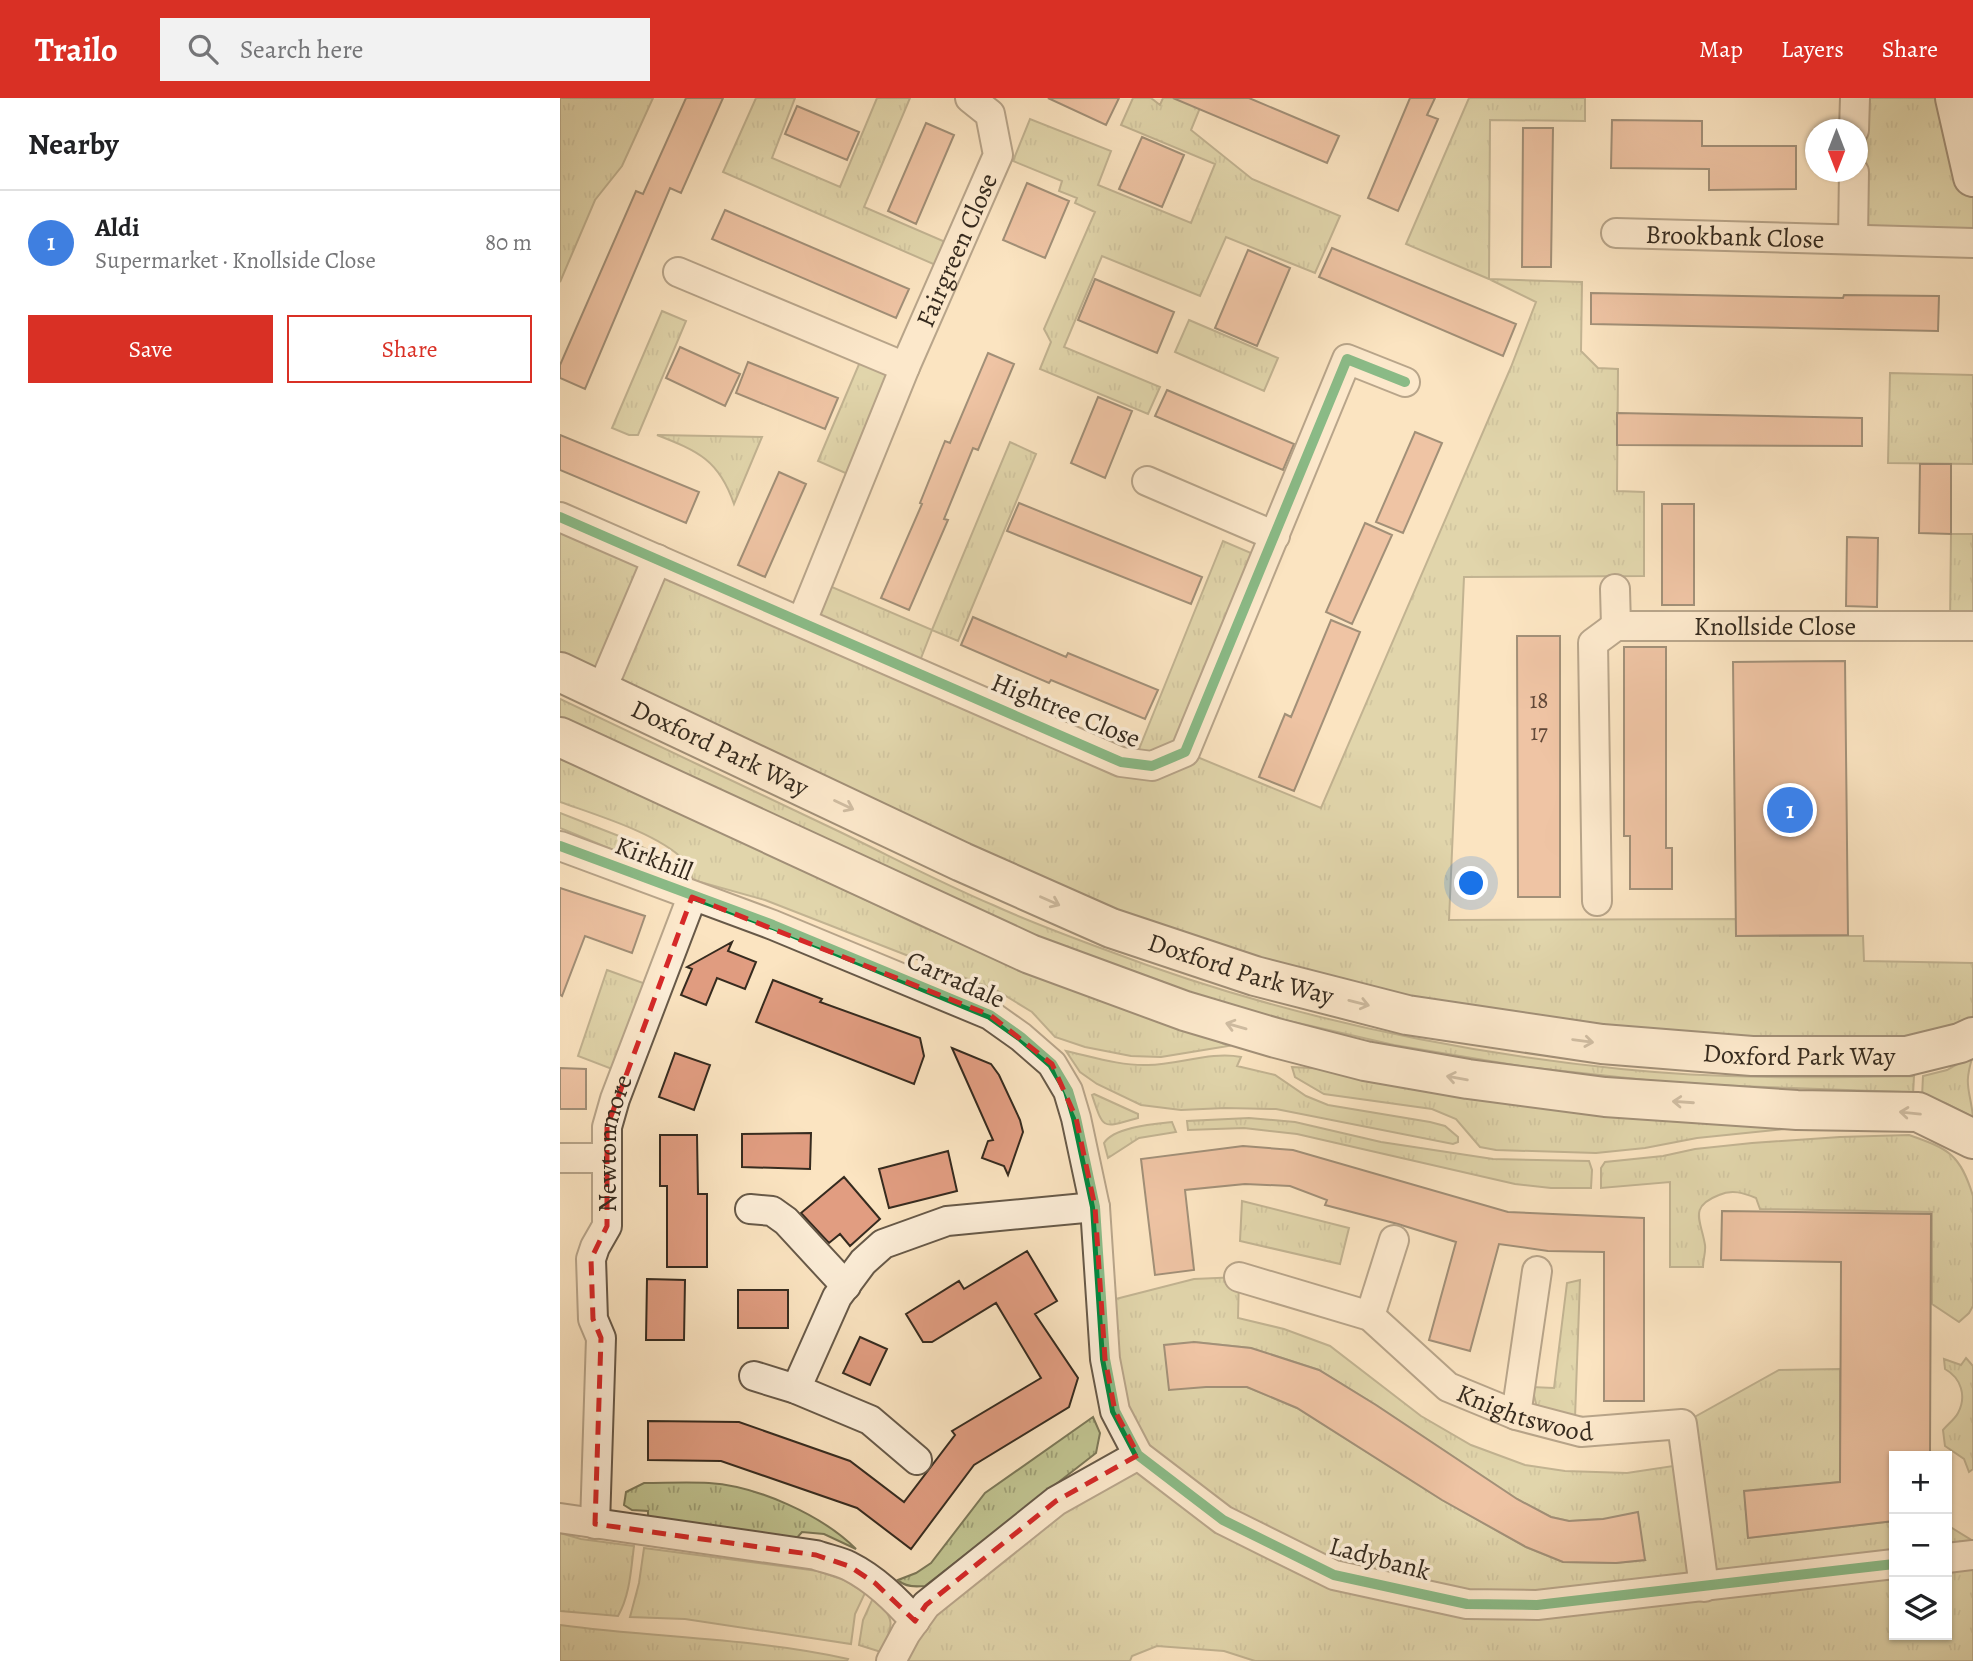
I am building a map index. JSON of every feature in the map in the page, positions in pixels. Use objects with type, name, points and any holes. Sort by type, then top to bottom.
[{"type":"main road","points":[[1955,98],[1973,177]]},
{"type":"main road","name":"Doxford Park Way","points":[[560,673],[962,862],[1111,928],[1255,976],[1406,1015],[1602,1044],[1752,1056],[1908,1056],[1960,1043],[1973,1037]]},
{"type":"main road","name":"Doxford Park Way","points":[[560,737],[1030,954],[1185,1011],[1276,1038],[1365,1061],[1468,1080],[1605,1097],[1797,1110],[1918,1112],[1973,1139]]},
{"type":"street","name":"Fairgreen Close","points":[[802,621],[905,367],[998,155],[990,114],[970,98]]},
{"type":"street","points":[[1854,98],[1854,119]]},
{"type":"street","name":"Brookbank Close","points":[[1853,239],[1854,182]]},
{"type":"street","name":"Brookbank Close","points":[[1616,233],[1973,243]]},
{"type":"street","points":[[678,272],[905,367]]},
{"type":"street","name":"Hightree Close","points":[[560,517],[1121,762],[1152,766],[1185,752],[1347,359],[1405,382]]},
{"type":"street","points":[[1147,481],[1275,536]]},
{"type":"street","points":[[601,691],[657,559]]},
{"type":"street","points":[[1597,901],[1593,643],[1616,626],[1615,589]]},
{"type":"street","name":"Knollside Close","points":[[1616,626],[1973,626]]},
{"type":"street","name":"Kirkhill","points":[[560,846],[731,912]]},
{"type":"street","name":"Newtonmore","points":[[595,1524],[601,1338],[593,1319],[591,1259],[607,1226],[607,1127],[615,1099],[692,897]]},
{"type":"street","name":"Carradale","points":[[731,912],[773,925],[990,1015],[1021,1037],[1052,1065],[1068,1091],[1095,1207]]},
{"type":"street","points":[[560,1158],[607,1158]]},
{"type":"street","points":[[796,1389],[837,1297],[863,1262],[883,1244],[947,1221],[1095,1207]]},
{"type":"street","name":"Ladybank","points":[[1095,1207],[1105,1359],[1115,1411],[1138,1455],[1223,1520],[1334,1575],[1466,1604],[1538,1605],[1889,1565]]},
{"type":"street","points":[[750,1209],[772,1211],[786,1221],[846,1286]]},
{"type":"street","points":[[1370,1316],[1394,1240]]},
{"type":"street","points":[[1516,1415],[1537,1271]]},
{"type":"street","name":"Knightswood","points":[[1239,1277],[1370,1316],[1448,1387],[1516,1415],[1581,1432],[1682,1424],[1704,1587]]},
{"type":"street","points":[[754,1376],[796,1389],[870,1420],[917,1460]]},
{"type":"street","points":[[891,1661],[906,1633],[926,1605],[1055,1501],[1138,1455]]},
{"type":"street","points":[[560,1518],[817,1555],[849,1566],[875,1583],[915,1621]]},
{"type":"street","points":[[1952,1557],[1973,1555]]},
{"type":"highlighted area","points":[[692,897],[990,1015],[1052,1064],[1076,1118],[1095,1207],[1105,1359],[1115,1411],[1138,1455],[1056,1501],[926,1605],[915,1621],[875,1583],[849,1566],[816,1555],[595,1524],[601,1338],[593,1319],[591,1259],[607,1226],[607,1127]]},
{"type":"green space","points":[[560,98],[653,98],[622,166],[595,200],[560,282]]},
{"type":"green space","points":[[756,98],[795,98],[772,158],[840,187],[877,98],[910,98],[864,207],[957,247],[947,270],[723,172]]},
{"type":"green space","points":[[1133,98],[1151,98],[1160,105],[1163,98],[1204,98],[1191,130],[1252,179],[1340,216],[1315,273],[1226,237],[1200,296],[1102,256],[1064,347],[1160,387],[1148,414],[1040,369],[1051,342],[1044,329],[1095,212],[1075,203],[1077,198],[1059,191],[1062,181],[1013,161],[1030,119],[1111,151],[1098,185],[1191,223],[1215,164],[1121,125]]},
{"type":"green space","points":[[1469,98],[1585,98],[1585,121],[1490,120],[1489,279],[1406,244]]},
{"type":"green space","points":[[1855,98],[1973,98],[1973,243],[1853,239],[1856,182],[1868,182],[1868,119],[1856,119]]},
{"type":"green space","points":[[1489,279],[1582,282],[1581,351],[1598,368],[1618,369],[1617,491],[1644,492],[1644,576],[1464,577],[1449,920],[1736,919],[1736,936],[1863,936],[1864,961],[1973,963],[1973,1037],[1752,1056],[1255,976],[560,672],[560,517],[801,621],[818,581],[932,630],[916,671],[1133,764],[1223,541],[1265,559],[1185,752],[1321,808],[1511,367],[1536,302]]},
{"type":"green space","points":[[662,311],[686,321],[638,435],[629,435],[612,428]]},
{"type":"green space","points":[[1189,320],[1278,358],[1264,391],[1175,352]]},
{"type":"green space","points":[[865,350],[905,367],[859,479],[818,461]]},
{"type":"green space","points":[[1890,373],[1973,375],[1973,464],[1888,463]]},
{"type":"green space","points":[[657,435],[762,437],[734,504],[714,467],[695,452]]},
{"type":"green space","points":[[1010,442],[1036,454],[958,641],[932,630]]},
{"type":"green space","points":[[1951,534],[1973,534],[1973,626],[1950,626]]},
{"type":"green space","points":[[560,699],[1007,911],[1106,950],[1231,993],[1360,1026],[1490,1052],[1621,1069],[1694,1075],[1914,1076],[1913,1095],[1902,1092],[1683,1084],[1526,1067],[1394,1045],[1272,1017],[1150,981],[1038,941],[560,722]]},
{"type":"green space","points":[[560,755],[923,927],[1037,975],[1183,1024],[1228,1046],[1161,1057],[1131,1056],[1085,1047],[1055,1037],[1032,1012],[996,990],[765,900],[693,880],[684,860],[658,841],[560,802]]},
{"type":"green space","points":[[560,813],[624,838],[668,860],[681,878],[560,828]]},
{"type":"green space","points":[[607,970],[657,988],[625,1074],[578,1056]]},
{"type":"green space","points":[[1066,1051],[1138,1065],[1218,1056],[1241,1057],[1237,1066],[1275,1075],[1306,1096],[1328,1105],[1445,1126],[1458,1137],[1458,1142],[1453,1144],[1276,1109],[1181,1110],[1141,1105],[1097,1084],[1080,1072]]},
{"type":"green space","points":[[1973,1055],[1968,1087],[1973,1117],[1945,1103],[1922,1097],[1923,1076],[1947,1070]]},
{"type":"green space","points":[[1292,1067],[1362,1071],[1890,1124],[1784,1129],[1596,1153],[1496,1150],[1480,1147],[1456,1119],[1432,1109],[1324,1094],[1295,1077]]},
{"type":"green space","points":[[1092,1095],[1138,1114],[1138,1118],[1106,1124],[1099,1115]]},
{"type":"green space","points":[[1249,1118],[1295,1122],[1381,1142],[1493,1159],[1589,1161],[1592,1170],[1591,1188],[1551,1188],[1515,1184],[1297,1134],[1244,1128],[1188,1130],[1187,1121]]},
{"type":"green space","points":[[1172,1122],[1176,1132],[1139,1138],[1108,1158],[1104,1143],[1116,1133],[1135,1127]]},
{"type":"green space","points":[[1909,1135],[1951,1155],[1963,1171],[1973,1196],[1973,1306],[1959,1322],[1932,1304],[1932,1212],[1760,1209],[1756,1198],[1738,1192],[1724,1193],[1703,1204],[1700,1210],[1699,1221],[1705,1248],[1703,1267],[1670,1267],[1670,1182],[1601,1188],[1601,1168],[1605,1162],[1752,1143]]},
{"type":"green space","points":[[1242,1201],[1349,1228],[1340,1264],[1240,1241]]},
{"type":"green space","points":[[1239,1277],[1238,1318],[1284,1329],[1330,1346],[1421,1416],[1471,1445],[1525,1465],[1565,1471],[1627,1473],[1687,1464],[1682,1424],[1779,1370],[1840,1369],[1840,1482],[1745,1492],[1748,1538],[1889,1522],[1889,1640],[1952,1640],[1952,1528],[1973,1541],[1973,1661],[1255,1661],[1224,1651],[1157,1646],[1132,1656],[1130,1661],[891,1661],[906,1633],[1138,1455],[1100,1303],[1194,1279]],"holes":[[[1194,1342],[1251,1348],[1319,1370],[1517,1499],[1551,1517],[1569,1521],[1603,1519],[1645,1560],[1616,1563],[1563,1562],[1526,1547],[1442,1500],[1297,1408],[1247,1387],[1206,1387]]]},
{"type":"green space","points":[[1580,1280],[1575,1418],[1537,1408],[1532,1387],[1554,1388],[1567,1283]]},
{"type":"green space","points":[[1966,1358],[1973,1366],[1973,1469],[1969,1472],[1964,1459],[1945,1446],[1943,1430],[1957,1415],[1962,1400],[1959,1382],[1945,1369],[1944,1359],[1961,1365]]},
{"type":"green space","points":[[1093,1417],[1100,1433],[1096,1453],[925,1586],[910,1586],[898,1580],[931,1563],[985,1493]]},
{"type":"green space","points":[[644,1483],[709,1483],[728,1485],[768,1496],[807,1514],[856,1549],[824,1534],[802,1532],[795,1540],[648,1521],[648,1511],[632,1510],[624,1505],[626,1492]]},
{"type":"green space","points":[[560,1533],[581,1539],[634,1546],[628,1591],[618,1616],[560,1611]]},
{"type":"green space","points":[[644,1548],[818,1571],[844,1580],[865,1593],[855,1614],[851,1644],[685,1619],[630,1617]]},
{"type":"green space","points":[[873,1598],[886,1611],[890,1623],[881,1652],[859,1645],[863,1620]]},
{"type":"green space","points":[[560,1625],[741,1642],[848,1659],[560,1661]]},
{"type":"building","points":[[686,98],[723,98],[681,193],[670,188],[585,389],[560,378],[560,365],[636,191],[643,194]]},
{"type":"building","points":[[1048,98],[1119,98],[1106,125]]},
{"type":"building","points":[[1173,98],[1249,98],[1339,136],[1327,163]]},
{"type":"building","points":[[1410,98],[1435,98],[1427,115],[1438,119],[1398,211],[1368,198]]},
{"type":"building","points":[[797,106],[859,132],[847,160],[785,134]]},
{"type":"building","points":[[1612,120],[1702,121],[1702,146],[1796,146],[1796,189],[1709,190],[1709,169],[1611,168]]},
{"type":"building","points":[[926,123],[954,135],[916,224],[888,211]]},
{"type":"building","points":[[1523,128],[1553,128],[1551,267],[1522,267]]},
{"type":"building","points":[[1142,137],[1184,155],[1162,207],[1119,189]]},
{"type":"building","points":[[1027,183],[1069,201],[1045,258],[1003,240]]},
{"type":"building","points":[[725,210],[909,289],[896,318],[712,239]]},
{"type":"building","points":[[1332,248],[1516,324],[1503,356],[1319,277]]},
{"type":"building","points":[[1248,250],[1290,268],[1257,346],[1215,328]]},
{"type":"building","points":[[1095,279],[1174,312],[1157,353],[1078,320]]},
{"type":"building","points":[[1591,293],[1843,298],[1844,295],[1939,296],[1938,331],[1591,324]]},
{"type":"building","points":[[680,347],[740,374],[725,406],[666,378]]},
{"type":"building","points":[[988,353],[1014,364],[978,450],[973,448],[944,519],[948,520],[909,610],[881,598],[922,504],[920,503],[945,441],[950,443]]},
{"type":"building","points":[[748,362],[838,398],[825,429],[736,393]]},
{"type":"building","points":[[1167,390],[1294,444],[1283,470],[1155,416]]},
{"type":"building","points":[[1098,397],[1132,411],[1105,478],[1071,463]]},
{"type":"building","points":[[1617,413],[1862,418],[1862,446],[1617,445]]},
{"type":"building","points":[[1415,432],[1442,443],[1403,533],[1376,522]]},
{"type":"building","points":[[560,435],[699,492],[686,523],[560,470]]},
{"type":"building","points":[[1920,464],[1951,464],[1951,534],[1919,533]]},
{"type":"building","points":[[779,472],[806,484],[765,577],[738,565]]},
{"type":"building","points":[[1019,503],[1202,577],[1191,604],[1007,531]]},
{"type":"building","points":[[1662,504],[1694,504],[1694,605],[1662,605]]},
{"type":"building","points":[[1365,523],[1392,535],[1352,624],[1326,612]]},
{"type":"building","points":[[1847,537],[1878,538],[1877,607],[1846,606]]},
{"type":"building","points":[[973,617],[1066,657],[1068,653],[1158,690],[1145,719],[1051,680],[1049,683],[961,645]]},
{"type":"building","points":[[1331,620],[1360,632],[1294,791],[1259,777],[1285,714],[1291,717]]},
{"type":"building","points":[[1517,636],[1560,636],[1560,897],[1518,897]]},
{"type":"building","points":[[1624,647],[1666,647],[1666,848],[1672,848],[1672,889],[1630,889],[1630,836],[1624,836]]},
{"type":"building","points":[[1845,661],[1848,935],[1736,936],[1733,662]]},
{"type":"building","points":[[560,888],[645,916],[632,953],[585,936],[562,996],[560,995]]},
{"type":"building","points":[[732,942],[728,951],[756,962],[745,989],[717,978],[706,1005],[681,995],[692,969],[687,967]]},
{"type":"building","points":[[773,980],[822,999],[820,1002],[920,1038],[924,1056],[914,1084],[756,1022]]},
{"type":"building","points":[[952,1048],[991,1064],[1020,1120],[1023,1132],[1008,1175],[1004,1166],[982,1158],[988,1141],[993,1140]]},
{"type":"building","points":[[675,1053],[710,1065],[694,1110],[659,1097]]},
{"type":"building","points":[[560,1068],[586,1069],[586,1109],[560,1109]]},
{"type":"building","points":[[811,1133],[810,1169],[742,1167],[742,1134]]},
{"type":"building","points":[[660,1135],[697,1135],[698,1194],[707,1194],[707,1267],[667,1267],[667,1186],[660,1186]]},
{"type":"building","points":[[1243,1146],[1293,1150],[1508,1212],[1644,1218],[1644,1401],[1604,1401],[1604,1252],[1548,1251],[1499,1244],[1470,1351],[1429,1340],[1456,1242],[1325,1205],[1327,1200],[1290,1186],[1245,1184],[1185,1190],[1194,1270],[1155,1275],[1141,1159]]},
{"type":"building","points":[[948,1151],[957,1191],[889,1208],[879,1169]]},
{"type":"building","points":[[844,1177],[880,1219],[850,1246],[840,1234],[829,1243],[801,1213]]},
{"type":"building","points":[[1722,1211],[1931,1214],[1930,1451],[1889,1451],[1889,1522],[1748,1538],[1744,1491],[1840,1482],[1841,1262],[1721,1260]]},
{"type":"building","points":[[1027,1251],[1057,1301],[1035,1314],[1078,1378],[1069,1407],[974,1465],[911,1549],[857,1508],[721,1461],[648,1460],[648,1421],[739,1422],[850,1461],[904,1502],[955,1435],[952,1431],[1041,1378],[996,1303],[932,1342],[923,1342],[906,1314],[959,1281],[964,1289]]},
{"type":"building","points":[[647,1279],[685,1280],[684,1340],[646,1340]]},
{"type":"building","points":[[738,1290],[788,1290],[788,1328],[738,1328]]},
{"type":"building","points":[[860,1337],[887,1349],[870,1385],[843,1373]]},
{"type":"building","points":[[1194,1342],[1251,1348],[1319,1370],[1517,1499],[1551,1517],[1569,1521],[1603,1519],[1638,1512],[1645,1560],[1616,1563],[1563,1562],[1526,1547],[1442,1500],[1297,1408],[1247,1387],[1169,1390],[1164,1345]]},
{"type":"cycle path","points":[[560,517],[1121,762],[1152,766],[1185,752],[1347,359],[1405,382]]},
{"type":"cycle path","points":[[560,846],[773,925],[990,1015],[1052,1064],[1068,1091],[1095,1207],[1105,1359],[1115,1411],[1138,1455],[1223,1520],[1334,1575],[1467,1604],[1537,1605],[1889,1565]]},
{"type":"place","name":"Aldi","points":[[1790,810]]}]
